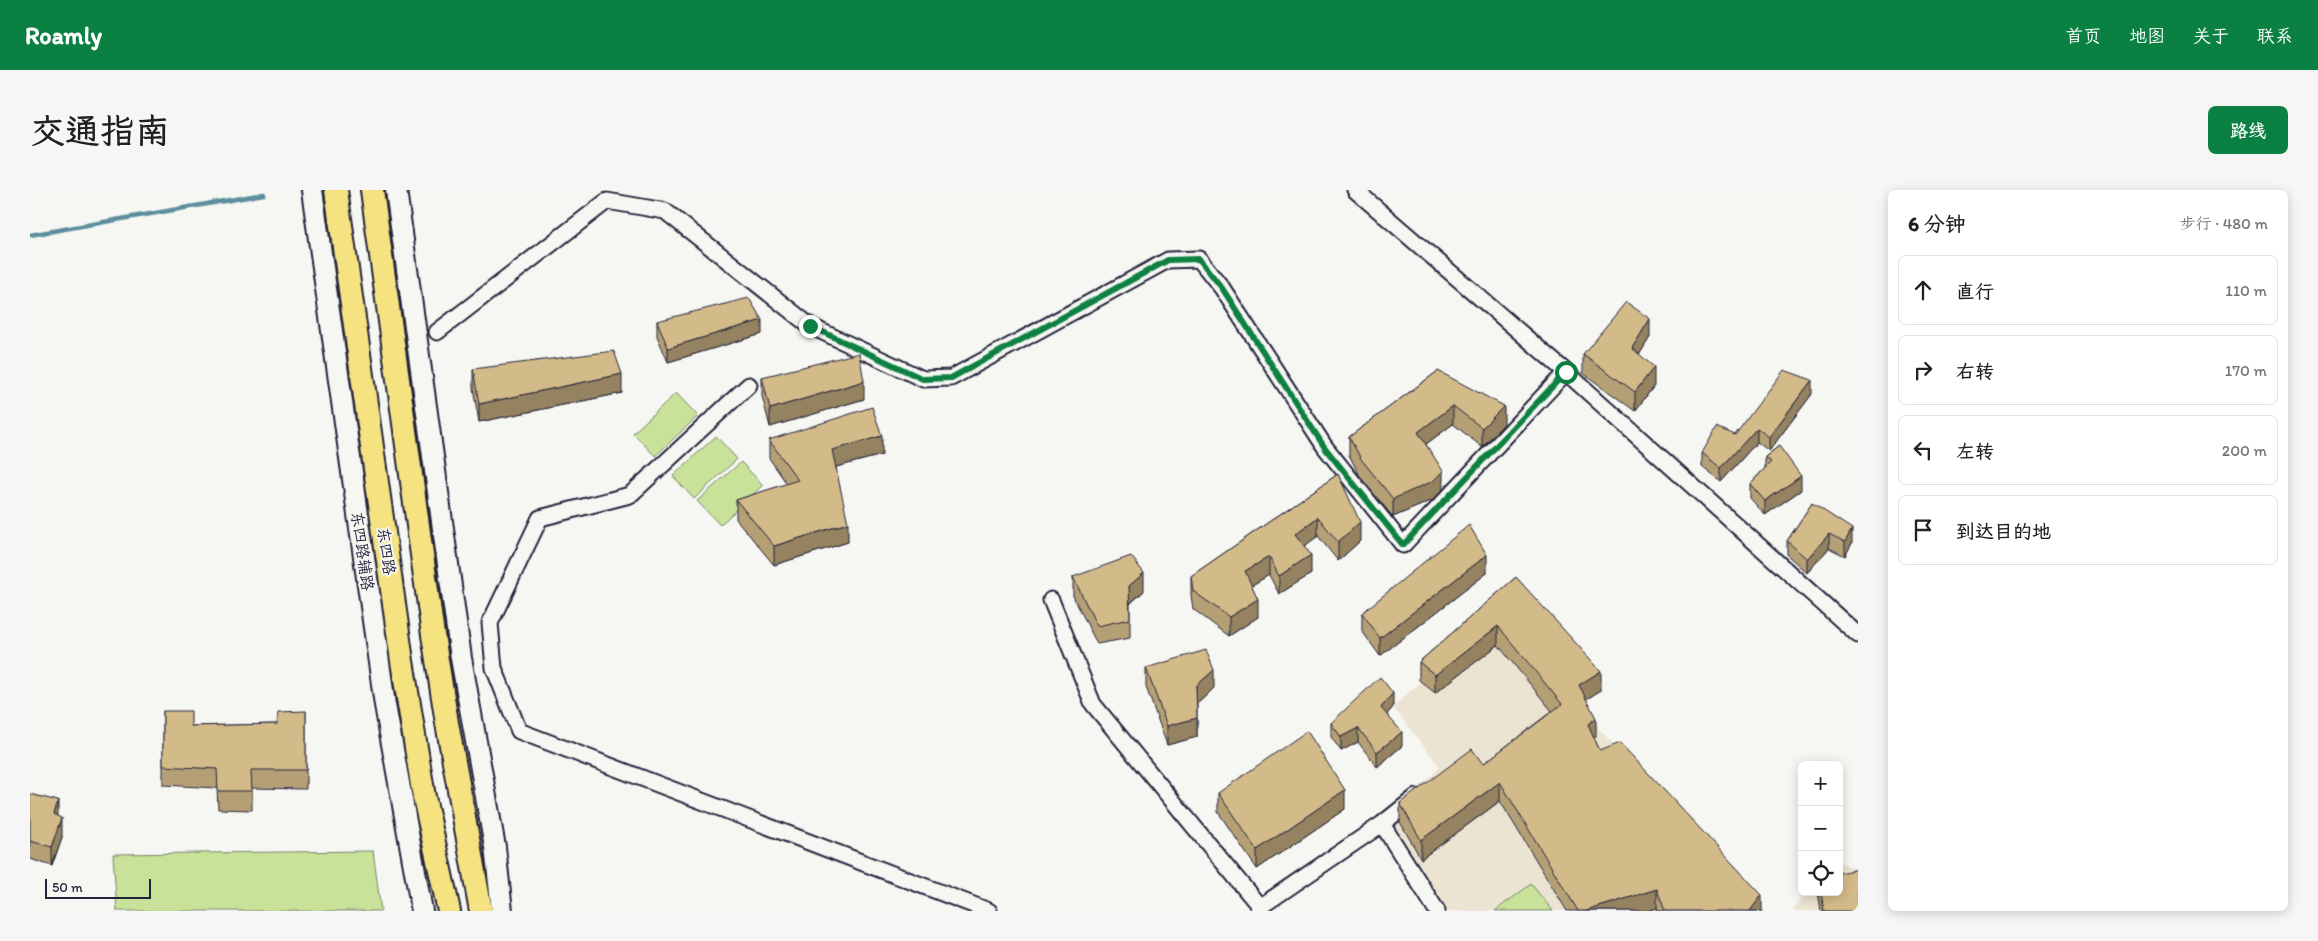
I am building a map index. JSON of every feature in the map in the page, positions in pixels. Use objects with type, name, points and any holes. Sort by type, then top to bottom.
[{"type":"main road","name":"东四路辅路","points":[[312,190],[384,696],[422,911]]},
{"type":"main road","name":"东四路","points":[[336,190],[404,670],[424,797],[449,911]]},
{"type":"main road","points":[[372,190],[433,635],[448,732],[481,911]]},
{"type":"main road","points":[[396,190],[461,658],[495,847],[502,911]]},
{"type":"street","points":[[1355,190],[1566,372],[1858,635]]},
{"type":"street","points":[[437,332],[607,201],[665,211],[810,326],[923,379],[951,378],[1168,260],[1199,259],[1222,288],[1325,448],[1403,545],[1566,372]]},
{"type":"street","points":[[750,385],[630,495],[540,518],[490,623],[494,668],[519,731],[989,911]]},
{"type":"street","points":[[1051,600],[1093,704],[1259,909],[1382,824],[1428,787]]},
{"type":"street","points":[[1382,824],[1437,911]]},
{"type":"shaded area","points":[[1516,595],[1581,708],[1760,911],[1435,911],[1382,824],[1440,767],[1393,707]]},
{"type":"shaded area","points":[[1843,864],[1858,870],[1858,911],[1792,911],[1802,896],[1843,896]]},
{"type":"green space","points":[[676,393],[698,416],[655,456],[633,433]]},
{"type":"green space","points":[[716,436],[737,459],[694,499],[673,476]]},
{"type":"green space","points":[[741,462],[763,485],[720,525],[697,501]]},
{"type":"green space","points":[[373,851],[381,911],[117,911],[113,854]]},
{"type":"green space","points":[[1531,884],[1553,911],[1495,911]]},
{"type":"building","points":[[749,298],[762,320],[668,348],[657,321]]},
{"type":"building","points":[[1626,302],[1650,319],[1632,348],[1654,367],[1635,392],[1583,354]]},
{"type":"building","points":[[614,351],[622,374],[479,404],[473,369]]},
{"type":"building","points":[[859,353],[864,381],[770,409],[762,377]]},
{"type":"building","points":[[1784,370],[1812,380],[1769,437],[1757,428],[1721,468],[1702,453],[1717,427],[1735,435]]},
{"type":"building","points":[[1438,371],[1504,406],[1482,428],[1453,406],[1418,432],[1443,471],[1433,481],[1393,499],[1361,459],[1349,437]]},
{"type":"building","points":[[872,407],[882,436],[832,450],[848,523],[774,546],[736,500],[798,480],[769,440]]},
{"type":"building","points":[[1779,446],[1801,476],[1765,501],[1750,484],[1771,462],[1765,457]]},
{"type":"building","points":[[1338,474],[1360,522],[1338,542],[1318,517],[1295,534],[1311,555],[1279,576],[1269,557],[1245,571],[1258,599],[1229,617],[1193,591],[1191,576]]},
{"type":"building","points":[[1812,503],[1852,529],[1845,542],[1829,534],[1807,559],[1787,541]]},
{"type":"building","points":[[1469,525],[1487,555],[1380,638],[1362,613]]},
{"type":"building","points":[[1131,556],[1144,573],[1129,586],[1130,619],[1097,626],[1073,577]]},
{"type":"building","points":[[1516,577],[1601,671],[1579,685],[1596,718],[1588,724],[1600,751],[1620,743],[1762,895],[1750,911],[1665,911],[1657,889],[1586,911],[1578,911],[1500,782],[1421,840],[1400,803],[1472,749],[1483,764],[1562,704],[1498,626],[1435,675],[1419,662]]},
{"type":"building","points":[[1206,650],[1214,670],[1196,686],[1197,718],[1167,726],[1146,668]]},
{"type":"building","points":[[1380,677],[1393,693],[1381,708],[1402,732],[1377,752],[1358,728],[1341,737],[1331,723]]},
{"type":"building","points":[[163,711],[191,711],[191,726],[277,724],[278,712],[306,711],[306,770],[251,770],[252,791],[218,791],[217,769],[163,766]]},
{"type":"building","points":[[1307,731],[1345,790],[1257,850],[1218,793]]},
{"type":"building","points":[[30,794],[58,801],[54,814],[62,818],[52,847],[30,841]]},
{"type":"building","points":[[1858,869],[1858,911],[1824,911],[1822,896],[1843,896],[1843,872]]},
{"type":"waterway","points":[[30,235],[264,194]]},
{"type":"route","points":[[810,326],[923,379],[951,378],[1168,260],[1199,259],[1222,288],[1325,448],[1403,545],[1566,372]]}]
